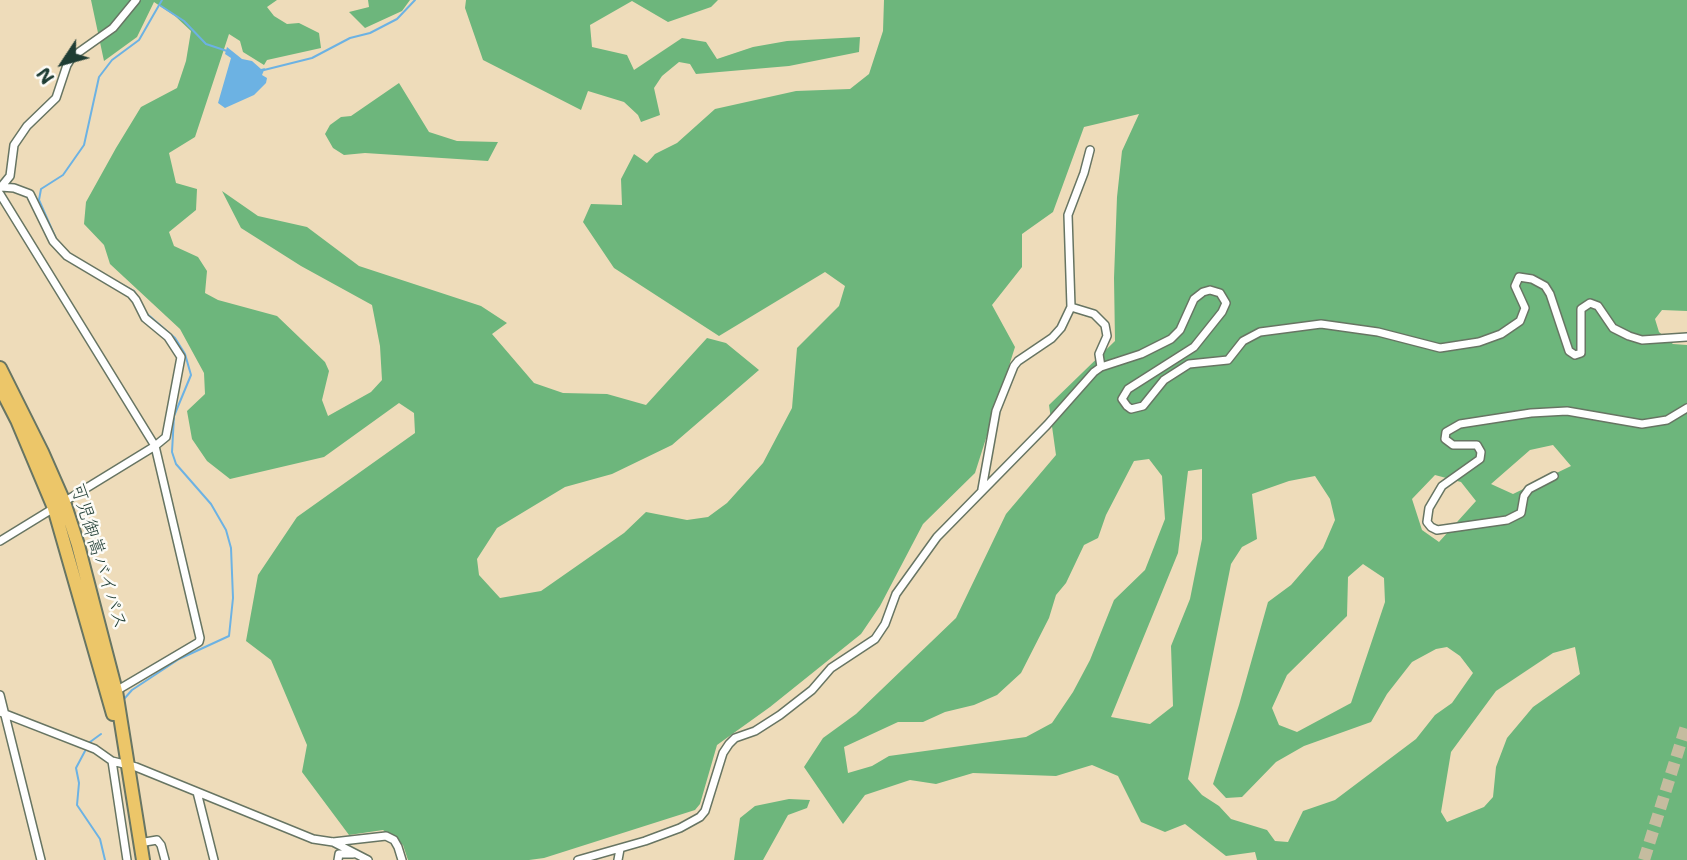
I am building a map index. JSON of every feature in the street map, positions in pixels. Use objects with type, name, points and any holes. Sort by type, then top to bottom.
[{"type":"highway","name":"可児御嵩バイパス","points":[[0,368],[25,415],[99,619],[116,691],[128,758],[126,765]]},
{"type":"highway","name":"可児御嵩バイパス","points":[[0,387],[59,505],[126,765],[143,860]]},
{"type":"street","points":[[0,190],[10,176],[14,145],[27,126],[56,98],[72,57],[113,28],[136,0]]},
{"type":"street","points":[[982,490],[996,411],[1014,366],[1018,360],[1052,338],[1061,328],[1071,307],[1068,215],[1090,150]]},
{"type":"street","points":[[0,190],[21,190],[30,194],[53,241],[67,256],[134,297],[145,318],[168,337],[180,356],[166,437],[0,541]]},
{"type":"street","points":[[0,190],[155,446],[200,638],[199,642],[116,691]]},
{"type":"street","points":[[578,860],[680,828],[700,817],[705,811],[723,753],[729,744],[735,738],[755,731],[779,715],[812,691],[831,668],[875,639],[885,624],[895,594],[936,537],[1101,367],[1141,354],[1171,339],[1180,330],[1194,299],[1210,290],[1224,297],[1226,303],[1222,312],[1194,347],[1128,388],[1122,399],[1131,409],[1143,406],[1164,380],[1189,365],[1228,360],[1243,341],[1260,332],[1321,324],[1378,332],[1440,348],[1479,342],[1511,329],[1523,316],[1525,308],[1515,286],[1519,277],[1532,279],[1545,286],[1569,351],[1575,355],[1581,354],[1580,309],[1590,303],[1598,306],[1613,328],[1629,336],[1650,340],[1687,337]]},
{"type":"street","points":[[1071,307],[1094,314],[1105,325],[1107,336],[1099,355],[1101,367]]},
{"type":"street","points":[[1554,476],[1529,489],[1524,496],[1521,513],[1507,520],[1437,530],[1427,522],[1429,508],[1442,486],[1480,459],[1477,445],[1453,445],[1445,439],[1446,432],[1460,424],[1531,413],[1567,411],[1642,424],[1667,420],[1687,408]]},
{"type":"street","points":[[0,695],[2,713],[41,860]]},
{"type":"street","points":[[2,713],[95,749],[112,761],[136,767],[300,835],[332,842],[368,860]]},
{"type":"street","points":[[112,761],[127,860]]},
{"type":"street","points":[[197,792],[214,860]]},
{"type":"street","points":[[332,842],[386,836],[394,840],[402,860]]},
{"type":"street","points":[[139,844],[157,840],[165,860]]},
{"type":"street","points":[[618,860],[620,849]]},
{"type":"street","points":[[338,860],[339,854],[353,854]]},
{"type":"green space","points":[[91,0],[277,0],[267,7],[274,16],[287,24],[299,23],[319,33],[321,48],[267,60],[264,65],[243,52],[240,41],[229,34],[195,137],[169,153],[176,183],[197,189],[196,210],[169,232],[174,246],[198,257],[207,271],[205,293],[218,300],[277,316],[325,362],[329,371],[322,400],[328,416],[371,392],[382,380],[380,346],[372,305],[301,266],[241,228],[222,191],[258,216],[307,227],[359,266],[481,306],[507,323],[492,334],[534,383],[563,393],[607,394],[646,405],[707,338],[726,343],[759,370],[672,445],[612,474],[565,487],[497,528],[477,559],[479,575],[500,598],[541,591],[624,533],[646,512],[687,520],[708,517],[727,503],[763,463],[792,408],[797,348],[839,306],[845,286],[825,272],[719,336],[614,268],[583,222],[591,204],[622,205],[621,179],[634,154],[647,163],[655,154],[677,143],[715,109],[796,91],[850,89],[869,74],[883,31],[884,0],[1687,0],[1687,311],[1662,310],[1655,319],[1659,332],[1673,344],[1687,345],[1687,860],[1257,860],[1255,852],[1226,856],[1185,824],[1165,832],[1141,822],[1118,776],[1092,765],[1056,776],[973,773],[936,784],[910,780],[865,795],[843,824],[804,767],[823,738],[856,714],[956,618],[1006,514],[1056,455],[1049,405],[1115,341],[1117,197],[1122,151],[1139,114],[1084,127],[1053,212],[1022,234],[1022,267],[992,305],[1015,347],[975,473],[923,524],[880,606],[861,634],[770,707],[717,745],[700,804],[695,810],[544,858],[529,860],[408,860],[403,845],[383,830],[349,835],[302,772],[307,745],[271,660],[246,641],[258,575],[297,517],[415,433],[414,413],[399,403],[324,457],[230,479],[207,461],[192,439],[187,411],[205,394],[204,373],[180,329],[110,264],[104,245],[84,224],[86,202],[141,107],[177,88],[186,61],[191,31],[154,2],[137,37],[104,61]],"holes":[[[1553,445],[1571,466],[1513,494],[1491,484],[1530,450]],[[1149,459],[1162,476],[1165,519],[1145,570],[1114,600],[1090,660],[1052,723],[1026,737],[889,756],[872,766],[848,773],[844,747],[898,722],[923,722],[945,712],[974,705],[997,695],[1021,673],[1049,618],[1056,595],[1066,583],[1084,545],[1098,538],[1106,515],[1134,461]],[[1202,469],[1202,539],[1190,599],[1171,646],[1173,706],[1150,724],[1111,717],[1178,553],[1188,471]],[[1435,475],[1461,482],[1476,501],[1439,542],[1422,530],[1412,499]],[[1315,476],[1330,499],[1335,520],[1323,548],[1291,585],[1268,602],[1213,784],[1226,798],[1242,797],[1276,762],[1304,746],[1371,722],[1387,694],[1412,662],[1436,649],[1447,647],[1460,656],[1473,673],[1452,703],[1435,715],[1416,739],[1335,800],[1303,811],[1288,842],[1275,841],[1267,830],[1231,819],[1219,806],[1202,795],[1188,779],[1231,564],[1242,547],[1257,539],[1252,494],[1289,481]],[[1363,564],[1384,578],[1385,602],[1351,703],[1297,732],[1279,725],[1272,708],[1287,675],[1347,616],[1348,577]],[[1575,647],[1580,674],[1533,707],[1507,738],[1496,767],[1493,797],[1484,807],[1447,822],[1441,812],[1451,752],[1496,691],[1553,653]]]},
{"type":"green space","points":[[368,0],[410,0],[402,11],[365,28],[349,12],[369,7]]},
{"type":"green space","points":[[466,0],[718,0],[711,7],[668,22],[632,1],[590,25],[592,47],[627,55],[634,70],[682,38],[706,42],[717,59],[753,47],[787,41],[860,37],[859,52],[789,66],[696,74],[690,64],[679,62],[662,76],[654,88],[660,115],[641,122],[638,115],[624,102],[588,91],[581,110],[483,60],[465,8]]},
{"type":"green space","points":[[399,83],[429,132],[457,141],[498,142],[488,161],[365,153],[344,155],[333,148],[325,134],[330,125],[341,117],[351,116]]},
{"type":"green space","points":[[789,799],[810,800],[807,808],[788,815],[763,860],[734,860],[740,818],[755,806]]},
{"type":"water","points":[[227,47],[242,59],[252,61],[261,69],[265,68],[262,75],[267,78],[266,83],[254,95],[225,108],[218,103],[231,58],[225,54]]},
{"type":"waterway","points":[[57,241],[39,200],[41,189],[63,175],[84,145],[99,77],[112,60],[139,40],[162,0]]},
{"type":"waterway","points":[[264,70],[312,58],[350,38],[370,33],[397,19],[415,0]]},
{"type":"waterway","points":[[161,6],[184,21],[206,44],[227,51]]},
{"type":"waterway","points":[[116,281],[134,291],[144,308]]},
{"type":"waterway","points":[[124,699],[132,690],[179,659],[229,636],[233,598],[231,548],[226,530],[211,504],[176,464],[172,452],[174,416],[191,375],[185,354],[175,338],[146,313]]},
{"type":"waterway","points":[[90,742],[101,734]]},
{"type":"waterway","points":[[85,751],[76,768],[79,783],[77,805],[100,839],[105,860]]},
{"type":"tunnel","points":[[1644,860],[1687,723]]}]
